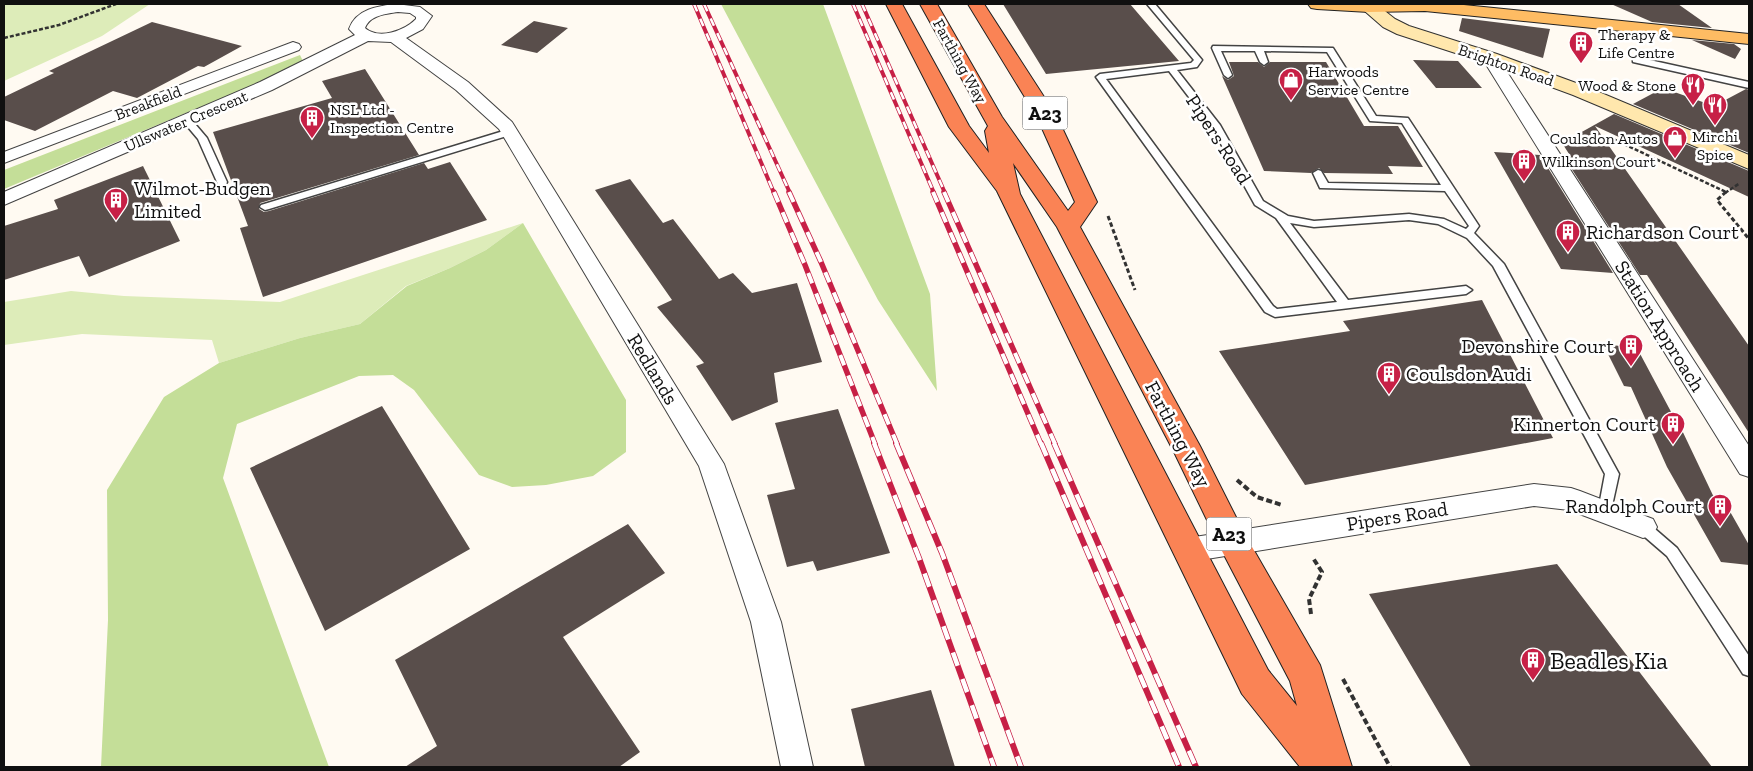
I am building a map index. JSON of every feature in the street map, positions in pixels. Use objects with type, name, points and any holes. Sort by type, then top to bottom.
[{"type":"highway","name":"A23","points":[[894,4],[959,127],[1009,194]]},
{"type":"highway","name":"Farthing Way","points":[[929,4],[992,117],[1068,227],[1190,454],[1233,542],[1306,677],[1333,767]]},
{"type":"highway","name":"A23","points":[[976,4],[1047,117],[1086,202],[1068,227]]},
{"type":"highway","name":"Farthing Way","points":[[992,117],[1009,194],[1188,550],[1256,682],[1324,767]]},
{"type":"main road","points":[[1317,4],[1370,7],[1472,7],[1749,39]]},
{"type":"street","points":[[419,7],[424,16],[424,20],[420,25],[404,34],[366,36],[357,29],[361,20],[377,12],[419,7]]},
{"type":"street","name":"Brighton Road","points":[[1370,7],[1394,27],[1490,58],[1604,100],[1749,163]]},
{"type":"street","name":"Ullswater Crescent","points":[[4,199],[266,86],[366,36]]},
{"type":"street","name":"Redlands","points":[[394,36],[486,105],[510,132],[711,464],[766,622],[797,767]]},
{"type":"street","name":"Breakfield","points":[[4,158],[293,47]]},
{"type":"street","name":"Station Approach","points":[[1490,58],[1749,467]]},
{"type":"street","name":"Pipers Road","points":[[1188,550],[1534,495],[1571,499],[1606,511],[1643,527]]},
{"type":"lane","points":[[1151,4],[1198,60],[1194,65],[1100,77],[1270,309],[1275,313],[1282,313],[1466,290]]},
{"type":"lane","points":[[1228,75],[1216,48],[1330,50],[1374,119],[1405,120],[1474,226],[1469,232]]},
{"type":"lane","points":[[1258,48],[1264,62]]},
{"type":"lane","points":[[1636,60],[1749,85]]},
{"type":"lane","name":"Pipers Road","points":[[1171,68],[1215,125],[1259,203],[1268,211],[1281,218],[1315,225],[1413,216],[1442,221],[1469,232],[1482,242],[1498,264],[1612,474],[1606,511]]},
{"type":"lane","points":[[187,120],[202,138],[222,182]]},
{"type":"lane","points":[[265,207],[510,132]]},
{"type":"lane","points":[[1318,173],[1324,186],[1448,188]]},
{"type":"lane","points":[[1281,218],[1345,305]]},
{"type":"lane","name":"Pipers Road","points":[[1643,527],[1672,552],[1749,669]]},
{"type":"path","points":[[4,38],[60,25],[116,4]]},
{"type":"path","points":[[1613,139],[1726,192]]},
{"type":"path","points":[[1742,182],[1717,200],[1749,239]]},
{"type":"path","points":[[1106,208],[1138,297]]},
{"type":"path","points":[[1234,477],[1249,492],[1267,504],[1282,506]]},
{"type":"path","points":[[1312,620],[1309,599],[1322,572]]},
{"type":"path","points":[[1339,672],[1390,767]]},
{"type":"green space","points":[[4,4],[150,4],[102,36],[4,81]]},
{"type":"green space","points":[[721,4],[823,4],[930,294],[937,391],[878,300]]},
{"type":"green space","points":[[300,55],[303,61],[253,85],[4,189],[4,170]]},
{"type":"green space","points":[[523,223],[486,250],[450,268],[406,286],[360,324],[300,338],[219,363],[212,340],[82,334],[4,345],[4,302],[71,291],[124,296],[280,302]]},
{"type":"green space","points":[[523,223],[626,400],[626,452],[593,476],[546,485],[512,487],[479,475],[414,390],[393,375],[359,376],[237,424],[223,478],[329,767],[101,767],[108,620],[107,490],[164,397],[219,363],[300,338],[360,324],[407,286],[486,250]]},
{"type":"building","points":[[1003,4],[1130,4],[1179,61],[1046,74]]},
{"type":"building","points":[[1611,4],[1678,4],[1712,28],[1652,22]]},
{"type":"building","points":[[1462,18],[1550,29],[1543,58],[1459,31]]},
{"type":"building","points":[[534,21],[568,28],[537,53],[501,45]]},
{"type":"building","points":[[152,22],[242,46],[204,67],[198,66],[137,98],[113,91],[35,131],[4,120],[4,97],[54,73],[49,71]]},
{"type":"building","points":[[1692,40],[1734,44],[1741,49],[1735,59]]},
{"type":"building","points":[[1413,60],[1458,61],[1482,88],[1436,88]]},
{"type":"building","name":"Harwoods Service Centre","points":[[1229,62],[1258,62],[1264,67],[1270,62],[1326,62],[1364,126],[1398,126],[1423,167],[1388,166],[1393,174],[1324,173],[1319,168],[1311,173],[1264,171],[1222,76],[1228,80],[1234,76]]},
{"type":"building","points":[[365,69],[419,155],[260,203],[259,209],[264,212],[269,211],[424,163],[428,169],[450,162],[487,220],[263,297],[240,228],[248,226],[213,132],[332,98],[322,81]]},
{"type":"building","points":[[1663,88],[1714,106],[1746,89],[1749,90],[1749,153],[1633,104]]},
{"type":"building","points":[[1614,114],[1749,171],[1749,197],[1595,126],[1749,346],[1749,433],[1647,275],[1640,275],[1564,157],[1571,157],[1562,143]]},
{"type":"building","points":[[1494,152],[1540,155],[1613,273],[1561,269]]},
{"type":"building","name":"Wilmot-Budgen Limited","points":[[143,166],[180,241],[89,277],[79,256],[4,280],[4,226],[58,209],[54,200]]},
{"type":"building","points":[[630,179],[663,223],[673,219],[719,279],[733,273],[752,293],[797,283],[822,362],[774,373],[778,402],[732,421],[696,366],[704,363],[657,307],[672,300],[595,190]]},
{"type":"building","name":"Coulsdon Audi","points":[[1482,300],[1553,438],[1305,485],[1219,351],[1350,331],[1343,321]]},
{"type":"building","points":[[1603,344],[1637,348],[1679,424],[1719,508],[1728,508],[1749,545],[1749,565],[1721,562],[1667,467],[1631,387],[1624,386]]},
{"type":"building","points":[[382,406],[470,549],[325,631],[250,468]]},
{"type":"building","points":[[838,409],[890,553],[817,571],[813,561],[787,567],[767,495],[795,489],[775,423]]},
{"type":"building","points":[[628,524],[665,573],[563,637],[640,752],[619,767],[405,767],[437,746],[395,660]]},
{"type":"building","name":"Beadles Kia","points":[[1557,564],[1712,767],[1471,767],[1369,594]]},
{"type":"building","points":[[931,690],[955,767],[865,767],[851,709]]},
{"type":"railway","points":[[694,4],[774,193]]},
{"type":"railway","points":[[704,4],[790,193]]},
{"type":"railway","points":[[853,4],[934,193]]},
{"type":"railway","points":[[862,4],[945,193]]},
{"type":"railway","points":[[774,192],[805,265],[875,444]]},
{"type":"railway","points":[[789,192],[821,262],[897,444]]},
{"type":"railway","points":[[933,192],[1041,444]]},
{"type":"railway","points":[[944,192],[1055,444]]},
{"type":"railway","points":[[874,443],[919,558],[994,767]]},
{"type":"railway","points":[[896,443],[942,553],[1021,767]]},
{"type":"railway","points":[[1041,443],[1179,767]]},
{"type":"railway","points":[[1054,443],[1196,767]]},
{"type":"place","name":"Therapy & Life Centre","points":[[1581,64]]},
{"type":"place","name":"Harwoods Service Centre","points":[[1291,101]]},
{"type":"place","name":"Wood & Stone","points":[[1693,106]]},
{"type":"place","name":"Mirchi Spice","points":[[1715,126]]},
{"type":"place","name":"NSL Ltd - Inspection Centre","points":[[312,139]]},
{"type":"place","name":"Coulsdon Autos","points":[[1675,159]]},
{"type":"place","name":"Wilkinson Court","points":[[1524,182]]},
{"type":"place","name":"Wilmot-Budgen Limited","points":[[116,221]]},
{"type":"place","name":"Richardson Court","points":[[1568,253]]},
{"type":"place","name":"Devonshire Court","points":[[1631,367]]},
{"type":"place","name":"Coulsdon Audi","points":[[1389,395]]},
{"type":"place","name":"Kinnerton Court","points":[[1673,445]]},
{"type":"place","name":"Randolph Court","points":[[1720,527]]},
{"type":"place","name":"Beadles Kia","points":[[1533,681]]}]
